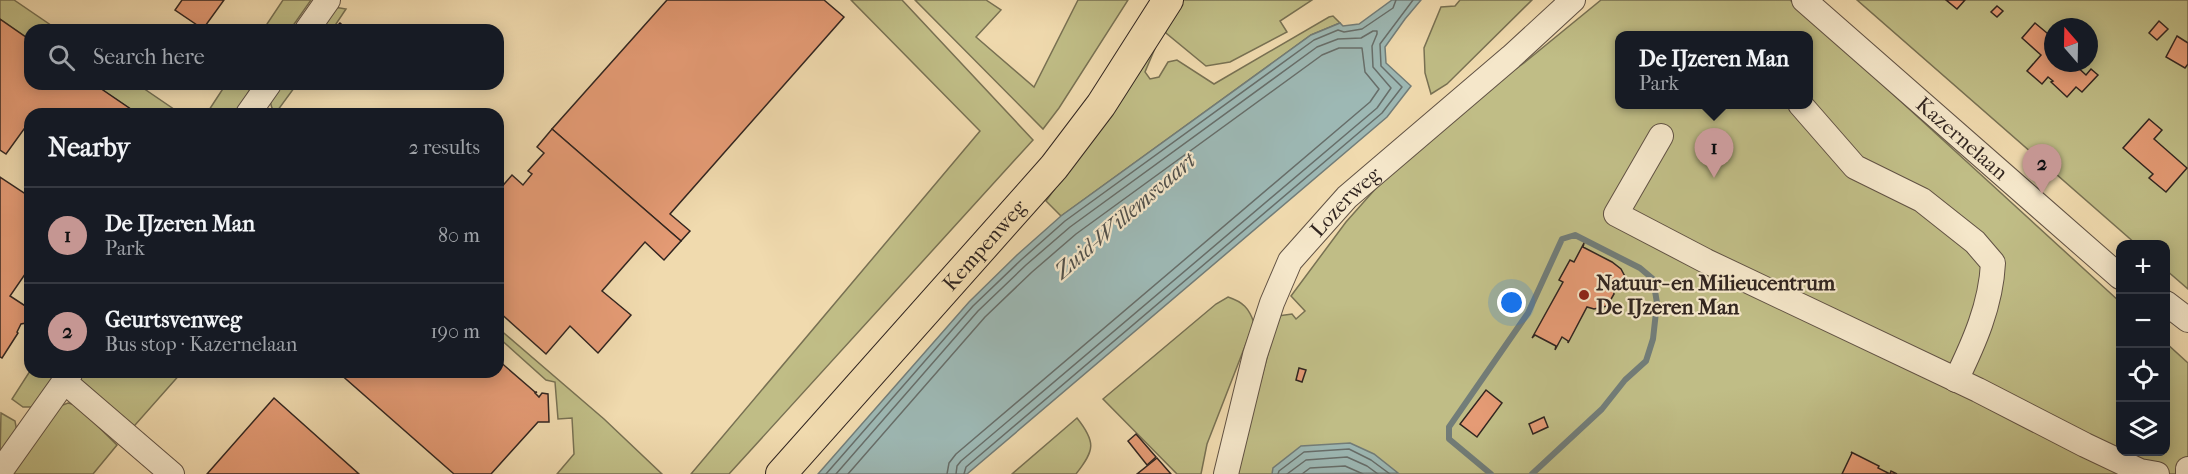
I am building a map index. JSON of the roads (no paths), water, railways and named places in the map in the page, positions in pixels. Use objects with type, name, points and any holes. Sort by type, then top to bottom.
[{"type":"main road","name":"Kempenweg","points":[[781,474],[1054,167],[1101,105],[1168,0]]},
{"type":"street","points":[[311,24],[328,0]]},
{"type":"street","name":"Lozerweg","points":[[1226,474],[1255,355],[1272,303],[1290,261],[1347,197],[1511,57],[1573,0]]},
{"type":"street","name":"Kazernelaan","points":[[1804,0],[2116,273]]},
{"type":"street","points":[[255,108],[266,90]]},
{"type":"street","points":[[1804,109],[1856,166],[1922,200],[1975,242],[1993,263],[1992,285],[1974,344],[1956,380]]},
{"type":"street","points":[[1660,136],[1616,214],[1706,261],[1956,380],[2085,445],[2140,471],[2157,474]]},
{"type":"street","points":[[2170,306],[2188,320]]},
{"type":"street","points":[[2170,324],[2188,337]]},
{"type":"street","points":[[0,472],[67,378]]},
{"type":"street","points":[[69,378],[172,474]]},
{"type":"street","points":[[2188,469],[2188,474]]},
{"type":"water","name":"Zuid-Willemsvaart","points":[[1392,0],[1421,0],[1385,47],[1386,63],[1411,86],[1387,117],[967,474],[818,474],[969,302],[1061,216],[1311,35],[1340,23],[1343,26],[1359,24]]},
{"type":"water","points":[[1350,443],[1374,454],[1398,473],[1272,474],[1273,468],[1301,446]]},
{"type":"waterway","points":[[1491,474],[1449,439],[1449,427],[1528,313],[1562,239],[1575,235],[1640,268],[1653,279],[1657,303],[1653,339],[1646,361],[1625,380],[1602,409],[1532,474]]},
{"type":"place","name":"De IJzeren Man","points":[[1714,178]]},
{"type":"place","name":"Geurtsvenweg","points":[[2042,194]]},
{"type":"place","name":"Natuur- en Milieucentrum De IJzeren Man","points":[[1584,295]]}]
